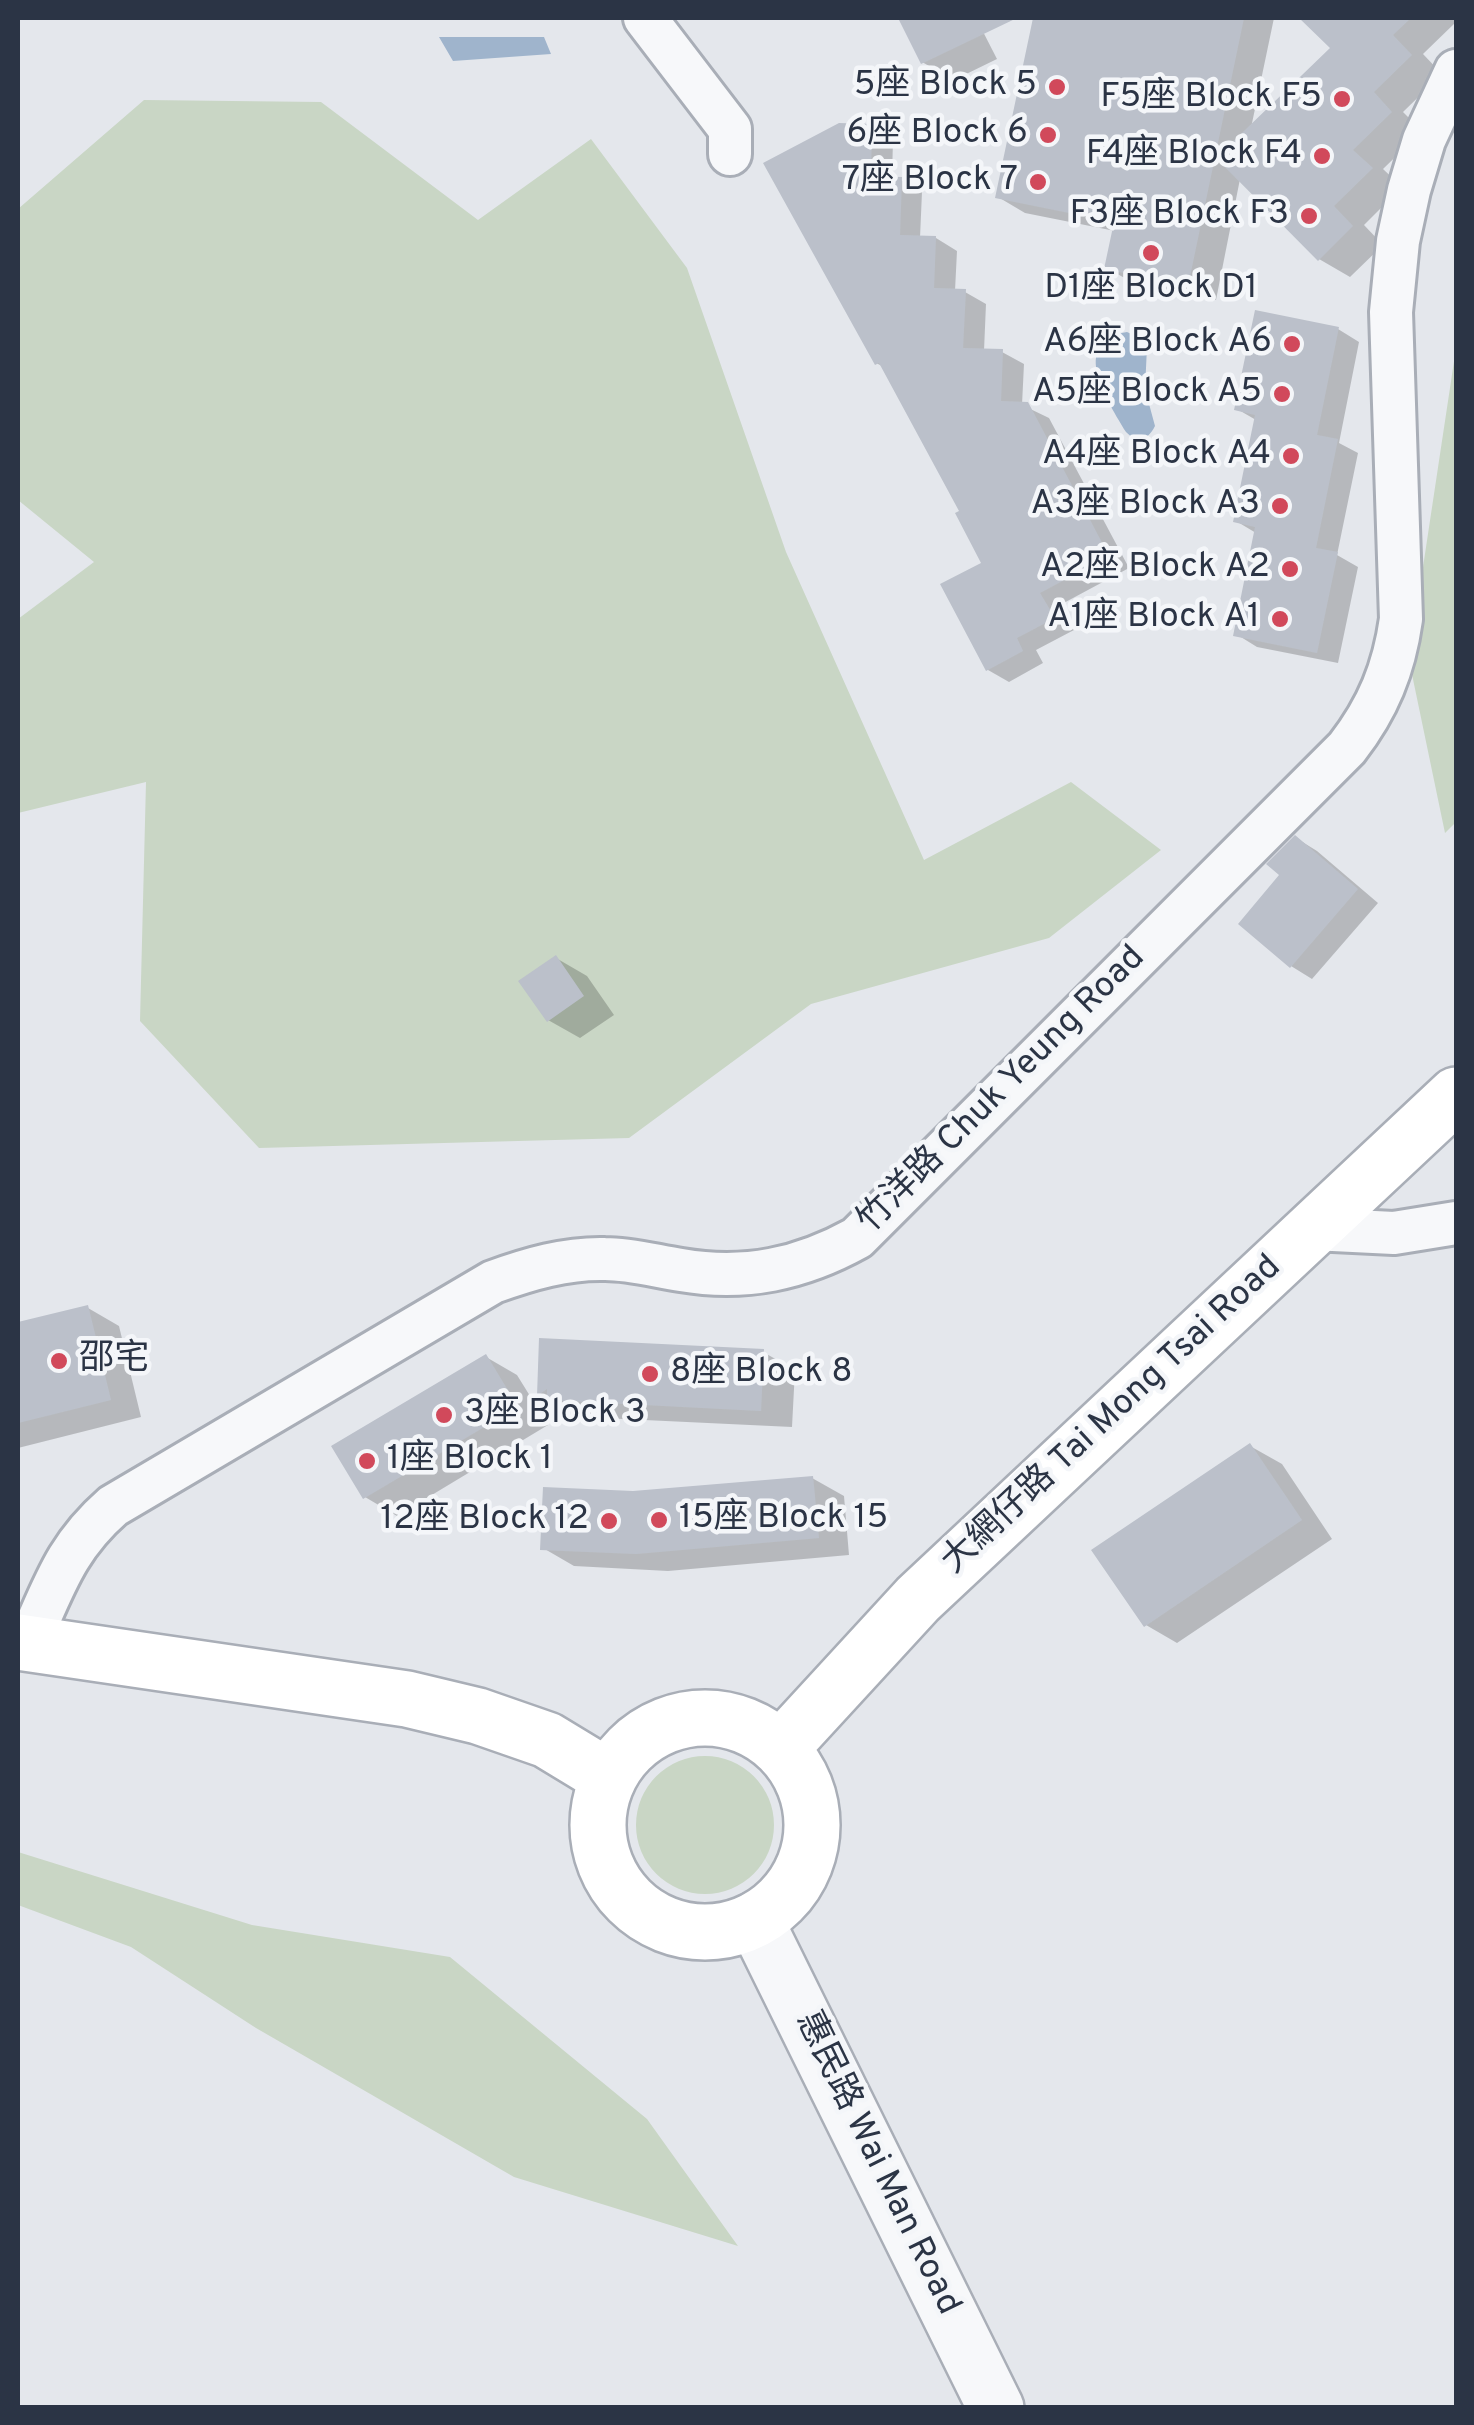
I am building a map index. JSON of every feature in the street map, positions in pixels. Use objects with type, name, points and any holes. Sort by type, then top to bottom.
[{"type":"main road","name":"大網仔路 Tai Mong Tsai Road","points":[[780,1748],[918,1599],[1456,1096]]},
{"type":"main road","points":[[23,1643],[407,1699],[478,1716],[547,1740],[608,1778]]},
{"type":"main road","points":[[720,1719],[752,1729],[780,1748],[801,1775],[812,1807],[812,1841],[802,1872],[782,1900],[756,1920],[723,1931],[690,1931],[657,1922],[630,1902],[609,1876],[598,1843],[598,1810],[608,1778],[628,1750],[655,1730],[686,1720],[720,1719]]},
{"type":"street","points":[[645,18],[730,129],[730,154]]},
{"type":"street","name":"竹洋路 Chuk Yeung Road","points":[[23,1643],[67,1556],[88,1528],[113,1506],[493,1282],[567,1261],[605,1259],[717,1275],[753,1274],[790,1268],[825,1256],[858,1238],[1347,748],[1370,718],[1396,652],[1400,602],[1392,312],[1398,241],[1424,140],[1456,71]]},
{"type":"street","points":[[1313,1228],[1394,1233],[1456,1224]]},
{"type":"street","name":"惠民路 Wai Man Road","points":[[756,1920],[996,2408]]},
{"type":"green space","points":[[144,100],[321,102],[478,220],[591,139],[687,268],[786,552],[924,860],[1071,782],[1161,850],[1049,938],[811,1004],[629,1138],[259,1148],[140,1021],[146,782],[18,813],[18,619],[94,562],[18,500],[18,209]]},
{"type":"green space","points":[[1456,348],[1456,822],[1445,833],[1409,660]]},
{"type":"green space","points":[[705,1756],[731,1762],[753,1777],[768,1799],[774,1825],[768,1851],[753,1873],[731,1888],[705,1894],[679,1888],[657,1873],[642,1851],[636,1825],[642,1799],[657,1777],[679,1762]]},
{"type":"green space","points":[[18,1852],[252,1925],[450,1957],[647,2119],[738,2246],[514,2177],[256,2028],[131,1947],[18,1905]]},
{"type":"water","points":[[439,37],[544,37],[551,54],[453,61]]},
{"type":"water","points":[[1127,332],[1147,347],[1145,389],[1155,426],[1142,439],[1126,432],[1098,375],[1099,348],[1109,338]]},
{"type":"building","points":[[898,18],[1017,18],[921,64]]},
{"type":"building","points":[[1033,18],[1244,18],[1188,286],[1104,269],[1114,222],[995,198]]},
{"type":"building","points":[[1299,18],[1411,18],[1393,35],[1412,55],[1374,92],[1392,112],[1353,150],[1373,168],[1334,206],[1353,226],[1318,261],[1216,158],[1330,48]]},
{"type":"building","points":[[839,123],[872,124],[871,176],[902,177],[900,235],[936,236],[934,288],[966,289],[963,348],[1003,349],[1001,401],[1028,402],[1109,556],[1040,593],[1055,618],[1017,638],[1023,651],[986,671],[940,584],[981,563],[955,513],[959,511],[763,163]]},
{"type":"building","points":[[1255,310],[1339,327],[1317,435],[1338,439],[1316,548],[1338,552],[1317,653],[1233,636],[1255,527],[1233,522],[1255,415],[1234,410]]},
{"type":"building","points":[[1295,835],[1358,889],[1290,968],[1238,924],[1279,875],[1266,864]]},
{"type":"building","points":[[556,955],[584,996],[547,1022],[518,981]]},
{"type":"building","name":"邵宅","points":[[88,1305],[111,1400],[18,1423],[18,1322]]},
{"type":"building","points":[[539,1338],[764,1349],[761,1411],[547,1400],[547,1389],[537,1396]]},
{"type":"building","points":[[486,1354],[518,1407],[363,1499],[331,1446]]},
{"type":"building","points":[[1250,1443],[1302,1520],[1144,1627],[1091,1550]]},
{"type":"building","points":[[813,1476],[819,1538],[636,1554],[540,1550],[543,1487],[633,1491]]},
{"type":"place","name":"5座 Block 5","points":[[1057,87]]},
{"type":"place","name":"F5座 Block F5","points":[[1342,99]]},
{"type":"place","name":"6座 Block 6","points":[[1048,135]]},
{"type":"place","name":"F4座 Block F4","points":[[1322,156]]},
{"type":"place","name":"7座 Block 7","points":[[1038,182]]},
{"type":"place","name":"F3座 Block F3","points":[[1309,216]]},
{"type":"place","name":"D1座 Block D1","points":[[1151,253]]},
{"type":"place","name":"A6座 Block A6","points":[[1292,344]]},
{"type":"place","name":"A5座 Block A5","points":[[1282,394]]},
{"type":"place","name":"A4座 Block A4","points":[[1291,456]]},
{"type":"place","name":"A3座 Block A3","points":[[1280,506]]},
{"type":"place","name":"A2座 Block A2","points":[[1290,569]]},
{"type":"place","name":"A1座 Block A1","points":[[1280,619]]},
{"type":"place","name":"邵宅","points":[[59,1361]]},
{"type":"place","name":"8座 Block 8","points":[[650,1374]]},
{"type":"place","name":"3座 Block 3","points":[[444,1415]]},
{"type":"place","name":"1座 Block 1","points":[[367,1461]]},
{"type":"place","name":"15座 Block 15","points":[[659,1520]]},
{"type":"place","name":"12座 Block 12","points":[[609,1521]]}]
